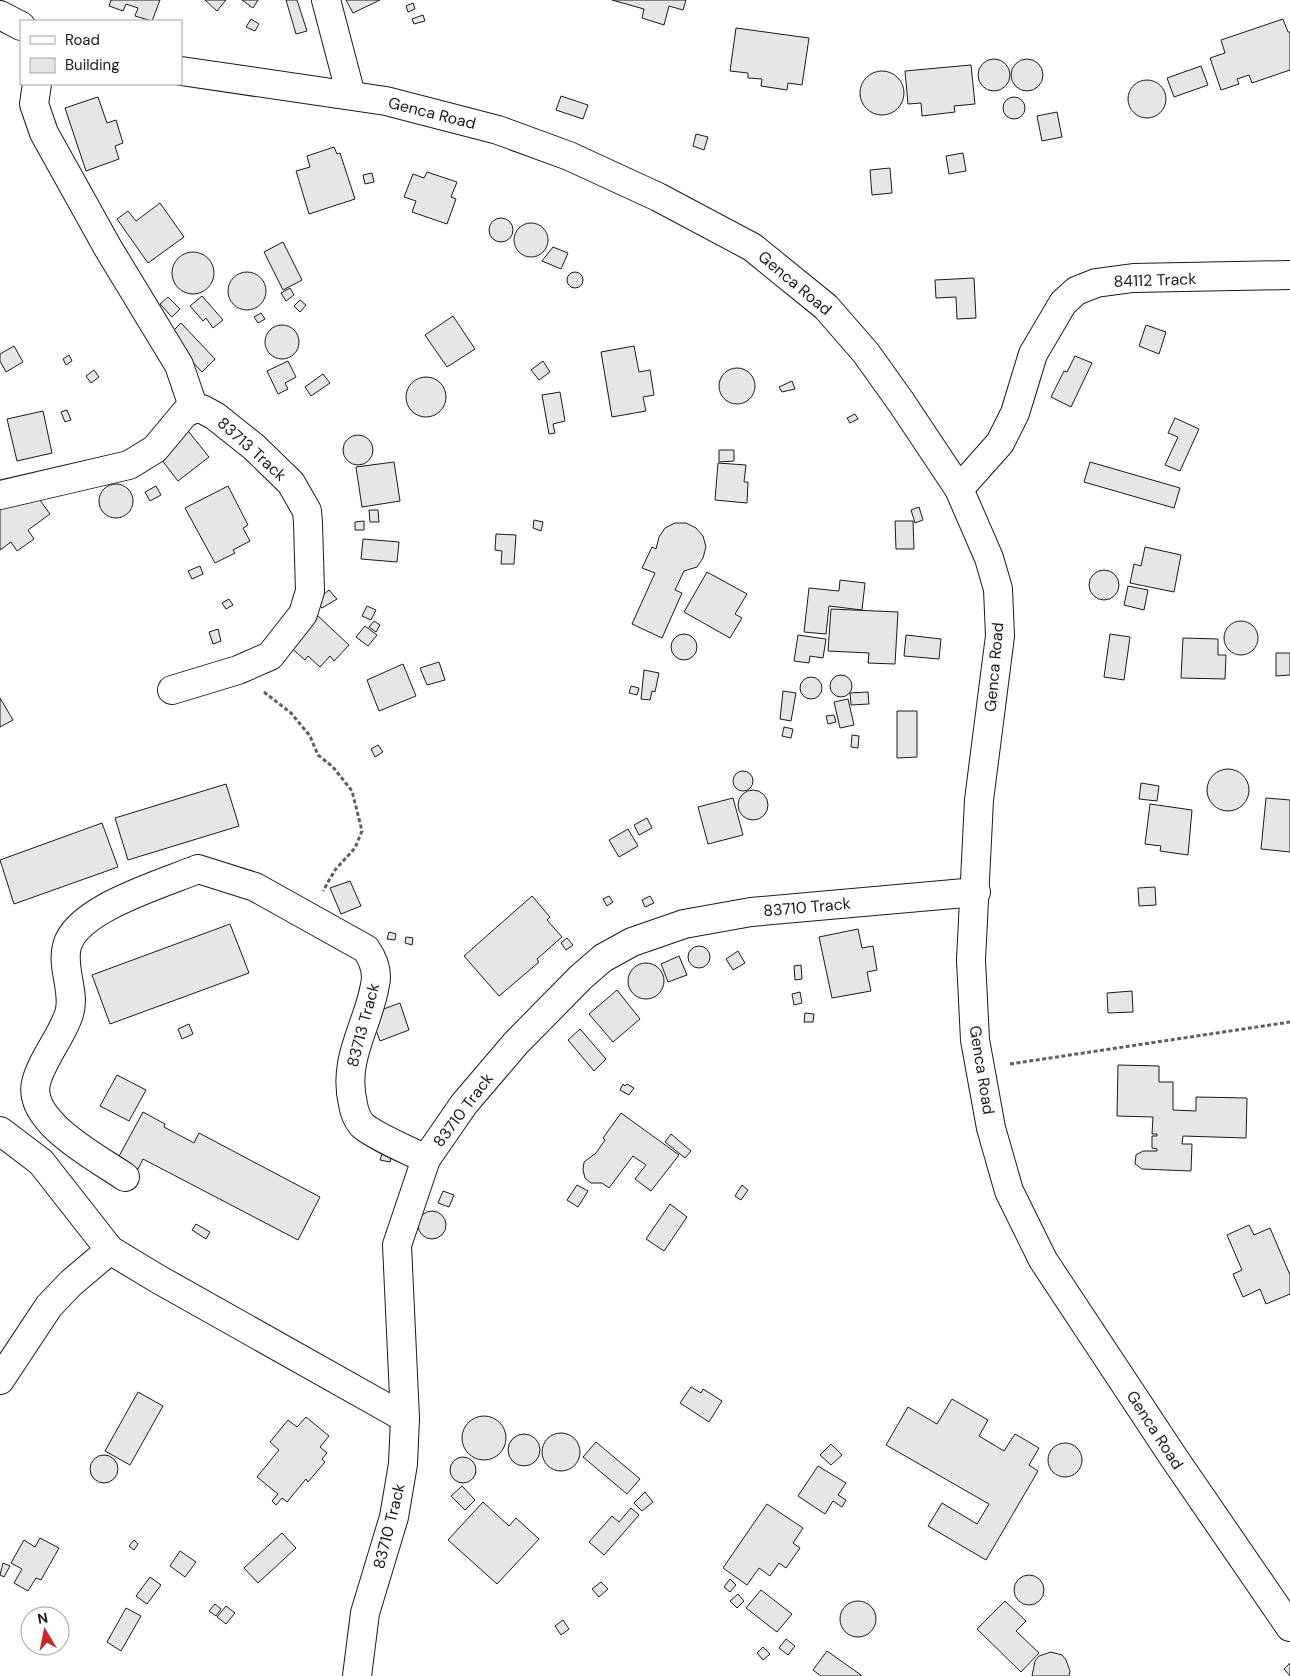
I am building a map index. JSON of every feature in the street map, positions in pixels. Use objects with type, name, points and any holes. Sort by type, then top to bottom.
[{"type":"street","points":[[326,0],[351,95]]},
{"type":"street","points":[[0,15],[20,25]]},
{"type":"street","name":"Genca Road","points":[[182,72],[351,95],[437,112],[498,130],[569,156],[658,197],[752,247],[826,307],[860,346],[901,402],[959,489],[989,558],[998,589],[1000,636],[979,800],[976,892],[971,960],[975,1040],[991,1128],[1008,1191],[1043,1260],[1174,1458],[1290,1627]]},
{"type":"street","points":[[0,495],[129,465],[155,449],[184,414],[194,409],[179,365],[108,248],[44,133],[34,104],[37,85]]},
{"type":"street","name":"84112 Track","points":[[959,489],[1000,443],[1015,413],[1033,354],[1063,304],[1076,291],[1096,283],[1133,278],[1290,275]]},
{"type":"street","name":"83713 Track","points":[[172,690],[252,664],[270,656],[303,614],[310,591],[307,511],[291,483],[254,447],[215,416],[202,409],[194,409]]},
{"type":"street","name":"83713 Track","points":[[126,1177],[52,1126],[42,1114],[36,1096],[36,1083],[70,1010],[65,960],[67,945],[73,932],[88,918],[198,869],[255,887],[366,949],[372,958],[376,972],[376,984],[359,1031],[349,1079],[355,1114],[362,1125],[426,1159]]},
{"type":"street","name":"83710 Track","points":[[357,1676],[365,1613],[394,1516],[402,1464],[405,1418],[397,1245],[426,1159],[464,1104],[516,1042],[581,977],[603,958],[632,942],[684,924],[751,912],[976,892]]},
{"type":"street","points":[[0,1131],[41,1162],[110,1250],[405,1418]]},
{"type":"street","points":[[0,1380],[49,1306],[71,1282],[110,1250]]},
{"type":"path","points":[[252,664],[263,692],[291,712],[310,736],[318,755],[333,768],[352,790],[362,832],[355,848],[335,870],[308,916]]},
{"type":"path","points":[[980,1069],[1290,1022]]},
{"type":"building","points":[[111,0],[160,0],[152,20],[135,16],[138,8],[126,4],[123,11],[109,6]]},
{"type":"building","points":[[205,0],[226,0],[217,11]]},
{"type":"building","points":[[242,0],[258,0],[253,8]]},
{"type":"building","points":[[286,0],[297,0],[307,31],[296,34]]},
{"type":"building","points":[[346,0],[380,0],[353,13]]},
{"type":"building","points":[[612,0],[686,0],[683,10],[669,6],[664,25],[642,18],[644,9]]},
{"type":"building","points":[[413,3],[415,9],[408,12],[406,6]]},
{"type":"building","points":[[423,15],[425,21],[414,24],[412,19]]},
{"type":"building","points":[[251,19],[259,24],[255,31],[246,27]]},
{"type":"building","points":[[1283,19],[1288,32],[1290,32],[1290,70],[1252,83],[1249,75],[1237,79],[1239,84],[1221,90],[1210,58],[1225,53],[1221,40]]},
{"type":"building","points":[[736,28],[809,38],[802,85],[788,83],[787,90],[761,86],[762,79],[748,78],[748,73],[730,71]]},
{"type":"building","points":[[994,59],[1000,60],[1005,64],[1009,69],[1009,81],[1005,86],[1000,90],[994,91],[988,90],[983,86],[979,81],[978,75],[979,69],[983,64],[988,60]]},
{"type":"building","points":[[1027,59],[1039,63],[1043,75],[1039,87],[1027,91],[1015,87],[1011,75],[1015,63]]},
{"type":"building","points":[[971,65],[975,104],[954,106],[955,112],[922,116],[921,103],[908,104],[905,71]]},
{"type":"building","points":[[1201,66],[1208,85],[1174,97],[1167,78]]},
{"type":"building","points":[[882,71],[894,75],[900,81],[904,93],[900,105],[894,111],[882,115],[870,111],[864,105],[860,93],[864,81],[870,75]]},
{"type":"building","points":[[1147,80],[1160,86],[1166,99],[1160,112],[1147,118],[1134,112],[1128,99],[1134,86]]},
{"type":"building","points":[[561,96],[588,105],[583,119],[556,110]]},
{"type":"building","points":[[98,97],[107,123],[116,120],[123,143],[115,146],[119,159],[86,171],[65,108]]},
{"type":"building","points":[[1014,97],[1022,100],[1025,108],[1022,116],[1014,119],[1006,116],[1003,108],[1006,100]]},
{"type":"building","points":[[1057,112],[1062,137],[1042,141],[1037,116]]},
{"type":"building","points":[[696,134],[708,137],[704,150],[693,146]]},
{"type":"building","points":[[334,147],[337,154],[340,153],[355,199],[309,214],[296,171],[310,167],[307,156]]},
{"type":"building","points":[[963,153],[966,171],[949,174],[946,156]]},
{"type":"building","points":[[890,168],[892,193],[872,195],[870,170]]},
{"type":"building","points":[[427,172],[457,182],[451,197],[456,199],[447,224],[412,212],[416,201],[404,197],[413,174],[424,178]]},
{"type":"building","points":[[372,173],[374,182],[365,184],[363,175]]},
{"type":"building","points":[[160,203],[184,237],[148,263],[117,219],[128,211],[136,221]]},
{"type":"building","points":[[501,218],[506,219],[512,225],[512,235],[506,241],[501,242],[496,241],[490,235],[489,230],[490,225],[496,219]]},
{"type":"building","points":[[531,223],[538,224],[543,228],[547,233],[547,247],[543,252],[538,256],[531,257],[524,256],[519,252],[515,247],[514,240],[515,233],[519,228],[524,224]]},
{"type":"building","points":[[283,242],[302,280],[283,290],[264,252]]},
{"type":"building","points":[[553,247],[568,253],[561,269],[542,261]]},
{"type":"building","points":[[193,252],[208,258],[214,273],[208,288],[193,294],[178,288],[172,273],[178,258]]},
{"type":"building","points":[[247,272],[261,277],[266,291],[261,305],[247,310],[233,305],[228,291],[233,277]]},
{"type":"building","points":[[575,272],[581,274],[583,280],[581,286],[575,288],[569,286],[567,280],[569,274]]},
{"type":"building","points":[[974,278],[976,318],[957,319],[956,297],[936,298],[935,280]]},
{"type":"building","points":[[290,288],[294,295],[286,301],[281,293]]},
{"type":"building","points":[[202,296],[223,320],[213,328],[206,318],[203,321],[190,306]]},
{"type":"building","points":[[168,297],[180,309],[172,317],[160,304]]},
{"type":"building","points":[[300,300],[306,305],[300,312],[294,306]]},
{"type":"building","points":[[261,313],[265,319],[258,323],[254,317]]},
{"type":"building","points":[[453,316],[475,349],[447,367],[425,335]]},
{"type":"building","points":[[181,323],[215,359],[202,372],[168,336]]},
{"type":"building","points":[[282,325],[289,326],[294,330],[298,335],[298,349],[294,354],[289,358],[282,359],[275,358],[270,354],[266,349],[265,342],[266,335],[270,330],[275,326]]},
{"type":"building","points":[[1146,325],[1166,332],[1159,354],[1139,346]]},
{"type":"building","points":[[14,346],[23,362],[6,372],[0,361],[0,354]]},
{"type":"building","points":[[634,346],[639,372],[650,370],[654,395],[643,397],[646,411],[612,417],[601,352]]},
{"type":"building","points":[[69,355],[72,361],[66,365],[63,359]]},
{"type":"building","points":[[1075,356],[1092,363],[1071,407],[1051,397],[1064,371],[1067,372]]},
{"type":"building","points":[[288,361],[296,377],[285,383],[288,389],[278,394],[267,371]]},
{"type":"building","points":[[543,361],[550,372],[539,380],[531,370]]},
{"type":"building","points":[[737,368],[744,369],[750,373],[754,379],[754,393],[750,399],[744,403],[737,404],[730,403],[724,399],[720,393],[719,386],[720,379],[724,373],[730,369]]},
{"type":"building","points":[[94,370],[99,377],[91,383],[86,376]]},
{"type":"building","points":[[323,374],[330,383],[311,396],[305,387]]},
{"type":"building","points":[[426,377],[440,383],[446,397],[440,411],[426,417],[412,411],[406,397],[412,383]]},
{"type":"building","points":[[792,381],[795,389],[782,392],[779,387]]},
{"type":"building","points":[[560,392],[565,421],[553,424],[555,433],[549,434],[542,395]]},
{"type":"building","points":[[67,410],[71,420],[65,422],[61,412]]},
{"type":"building","points":[[43,411],[52,453],[17,461],[7,419]]},
{"type":"building","points":[[855,414],[858,419],[850,423],[847,418]]},
{"type":"building","points":[[1175,418],[1199,429],[1180,471],[1165,465],[1178,437],[1168,433]]},
{"type":"building","points":[[185,427],[209,457],[178,481],[158,455]]},
{"type":"building","points":[[358,435],[369,439],[373,450],[369,461],[358,465],[347,461],[343,450],[347,439]]},
{"type":"building","points":[[719,450],[734,450],[734,461],[719,462]]},
{"type":"building","points":[[394,462],[400,501],[362,507],[356,467]]},
{"type":"building","points":[[1090,462],[1180,488],[1174,508],[1084,482]]},
{"type":"building","points":[[718,463],[746,465],[744,482],[748,482],[747,503],[715,500]]},
{"type":"building","points":[[116,484],[128,489],[133,501],[128,513],[116,518],[104,513],[99,501],[104,489]]},
{"type":"building","points":[[156,486],[161,495],[150,501],[145,492]]},
{"type":"building","points":[[228,486],[248,525],[243,528],[250,541],[233,550],[235,553],[215,563],[185,508]]},
{"type":"building","points":[[32,489],[50,514],[28,530],[34,539],[17,551],[11,542],[0,550],[0,507]]},
{"type":"building","points":[[919,507],[923,520],[915,523],[911,510]]},
{"type":"building","points":[[369,510],[378,510],[379,522],[370,522]]},
{"type":"building","points":[[534,520],[543,522],[541,531],[533,528]]},
{"type":"building","points":[[364,521],[364,530],[355,530],[355,522]]},
{"type":"building","points":[[895,521],[913,521],[914,549],[896,549]]},
{"type":"building","points":[[675,523],[686,523],[696,528],[703,536],[706,547],[703,558],[697,567],[684,571],[675,590],[682,593],[662,638],[632,624],[655,573],[642,568],[652,547],[656,549],[659,537],[665,528]]},
{"type":"building","points":[[496,534],[516,535],[514,564],[501,564],[502,551],[495,550]]},
{"type":"building","points":[[363,539],[399,542],[397,562],[361,559]]},
{"type":"building","points":[[1145,547],[1181,555],[1174,592],[1130,583],[1134,564],[1141,566]]},
{"type":"building","points":[[200,566],[203,574],[192,579],[188,571]]},
{"type":"building","points":[[1104,570],[1115,574],[1119,585],[1115,596],[1104,600],[1093,596],[1089,585],[1093,574]]},
{"type":"building","points":[[707,572],[747,594],[735,614],[742,618],[730,638],[684,612]]},
{"type":"building","points":[[840,580],[865,583],[862,610],[829,606],[826,634],[804,632],[809,588],[839,591]]},
{"type":"building","points":[[1128,586],[1148,590],[1144,610],[1124,605]]},
{"type":"building","points":[[329,590],[337,599],[322,608],[316,601]]},
{"type":"building","points":[[229,599],[233,605],[226,609],[222,603]]},
{"type":"building","points":[[367,606],[376,610],[371,620],[362,616]]},
{"type":"building","points":[[831,609],[898,612],[895,664],[868,663],[869,653],[828,651]]},
{"type":"building","points":[[317,615],[349,645],[334,661],[330,656],[320,667],[308,656],[305,660],[288,645]]},
{"type":"building","points":[[374,621],[380,625],[376,632],[369,627]]},
{"type":"building","points":[[1241,621],[1253,626],[1258,638],[1253,650],[1241,655],[1229,650],[1224,638],[1229,626]]},
{"type":"building","points":[[365,626],[377,635],[368,646],[356,637]]},
{"type":"building","points":[[218,629],[221,641],[213,644],[209,632]]},
{"type":"building","points":[[684,634],[693,638],[697,647],[693,656],[684,660],[675,656],[671,647],[675,638]]},
{"type":"building","points":[[1110,634],[1130,637],[1124,680],[1104,677]]},
{"type":"building","points":[[798,635],[826,639],[823,658],[810,656],[809,663],[794,661]]},
{"type":"building","points":[[906,635],[941,639],[939,659],[904,656]]},
{"type":"building","points":[[1183,638],[1218,639],[1218,655],[1226,655],[1225,679],[1181,678]]},
{"type":"building","points":[[1276,653],[1290,653],[1290,675],[1276,676]]},
{"type":"building","points":[[439,662],[445,680],[427,685],[420,668]]},
{"type":"building","points":[[403,664],[416,696],[379,711],[367,680]]},
{"type":"building","points":[[644,670],[659,673],[655,692],[652,691],[650,700],[641,699]]},
{"type":"building","points":[[841,675],[849,678],[852,686],[849,694],[841,697],[833,694],[830,686],[833,678]]},
{"type":"building","points":[[811,677],[819,680],[822,688],[819,696],[811,699],[803,696],[800,688],[803,680]]},
{"type":"building","points":[[631,686],[639,688],[637,695],[629,693]]},
{"type":"building","points":[[783,691],[796,693],[791,721],[780,719]]},
{"type":"building","points":[[868,692],[869,704],[851,705],[850,693]]},
{"type":"building","points":[[0,698],[13,720],[0,727]]},
{"type":"building","points":[[848,699],[854,725],[840,728],[834,702]]},
{"type":"building","points":[[897,711],[917,711],[917,757],[897,758]]},
{"type":"building","points":[[834,715],[836,722],[828,724],[826,716]]},
{"type":"building","points":[[784,727],[793,729],[791,738],[782,736]]},
{"type":"building","points":[[852,735],[859,736],[858,748],[851,747]]},
{"type":"building","points":[[378,745],[383,752],[375,757],[371,749]]},
{"type":"building","points":[[1232,769],[1240,772],[1246,778],[1249,790],[1246,802],[1240,808],[1224,811],[1216,808],[1210,802],[1207,786],[1210,778],[1216,772]]},
{"type":"building","points":[[739,771],[747,771],[753,777],[753,785],[747,791],[739,791],[733,785],[733,777]]},
{"type":"building","points":[[1141,783],[1159,786],[1157,801],[1139,799]]},
{"type":"building","points":[[226,784],[239,826],[128,860],[115,818]]},
{"type":"building","points":[[753,790],[764,794],[768,805],[764,816],[753,820],[742,816],[738,805],[742,794]]},
{"type":"building","points":[[733,798],[743,835],[708,844],[698,807]]},
{"type":"building","points":[[1266,798],[1290,800],[1290,852],[1261,849]]},
{"type":"building","points":[[1150,804],[1192,810],[1188,855],[1160,851],[1161,846],[1145,844]]},
{"type":"building","points":[[647,818],[652,828],[639,835],[634,825]]},
{"type":"building","points":[[102,823],[118,867],[14,904],[0,860]]},
{"type":"building","points":[[628,829],[638,846],[619,857],[609,840]]},
{"type":"building","points":[[350,881],[361,906],[341,914],[330,888]]},
{"type":"building","points":[[1155,887],[1156,905],[1139,906],[1138,888]]},
{"type":"building","points":[[532,896],[550,917],[547,920],[562,937],[537,959],[539,962],[499,996],[464,956]]},
{"type":"building","points":[[609,896],[613,902],[607,906],[603,899]]},
{"type":"building","points":[[650,896],[654,903],[645,907],[642,900]]},
{"type":"building","points":[[230,924],[249,973],[110,1024],[92,975]]},
{"type":"building","points":[[858,929],[862,948],[873,946],[877,970],[867,972],[871,991],[832,998],[819,937]]},
{"type":"building","points":[[389,932],[396,934],[395,940],[387,939]]},
{"type":"building","points":[[406,937],[413,938],[412,945],[405,943]]},
{"type":"building","points":[[567,938],[573,945],[566,950],[561,943]]},
{"type":"building","points":[[699,946],[707,949],[710,957],[707,965],[699,968],[691,965],[688,957],[691,949]]},
{"type":"building","points":[[738,951],[745,963],[733,970],[726,959]]},
{"type":"building","points":[[679,956],[687,975],[668,982],[661,964]]},
{"type":"building","points":[[646,963],[658,969],[664,981],[658,993],[646,999],[634,993],[628,981],[634,969]]},
{"type":"building","points":[[801,965],[802,979],[795,980],[794,966]]},
{"type":"building","points":[[617,990],[640,1019],[613,1042],[589,1014]]},
{"type":"building","points":[[1132,991],[1133,1012],[1108,1013],[1107,993]]},
{"type":"building","points":[[800,992],[802,1003],[794,1005],[792,994]]},
{"type":"building","points":[[400,1003],[409,1030],[380,1041],[370,1014]]},
{"type":"building","points":[[805,1013],[814,1014],[813,1022],[804,1022]]},
{"type":"building","points":[[189,1024],[193,1034],[182,1039],[178,1029]]},
{"type":"building","points":[[580,1029],[606,1059],[594,1071],[568,1040]]},
{"type":"building","points":[[1118,1065],[1159,1066],[1159,1082],[1173,1082],[1173,1110],[1196,1111],[1196,1097],[1247,1098],[1246,1138],[1183,1136],[1182,1144],[1192,1144],[1191,1171],[1142,1169],[1135,1164],[1136,1155],[1143,1151],[1157,1151],[1157,1149],[1152,1148],[1152,1136],[1157,1136],[1157,1134],[1152,1134],[1153,1117],[1117,1116]]},
{"type":"building","points":[[117,1075],[146,1090],[129,1121],[100,1106]]},
{"type":"building","points":[[623,1084],[634,1088],[629,1095],[620,1090]]},
{"type":"building","points":[[143,1112],[165,1124],[164,1127],[194,1143],[199,1133],[320,1197],[298,1240],[143,1159],[137,1171],[117,1160]]},
{"type":"building","points":[[621,1113],[679,1155],[651,1191],[635,1179],[646,1165],[633,1156],[609,1188],[602,1183],[591,1183],[585,1178],[584,1162],[596,1153],[605,1140],[603,1138]]},
{"type":"building","points":[[671,1134],[691,1151],[685,1158],[665,1142]]},
{"type":"building","points":[[383,1151],[392,1154],[390,1162],[380,1160]]},
{"type":"building","points":[[577,1185],[588,1191],[578,1207],[567,1200]]},
{"type":"building","points":[[742,1185],[748,1190],[741,1200],[735,1196]]},
{"type":"building","points":[[443,1191],[454,1195],[449,1207],[438,1203]]},
{"type":"building","points":[[670,1204],[687,1217],[664,1251],[646,1239]]},
{"type":"building","points":[[432,1211],[442,1215],[446,1225],[442,1235],[432,1239],[422,1235],[418,1225],[422,1215]]},
{"type":"building","points":[[196,1224],[210,1232],[206,1239],[192,1230]]},
{"type":"building","points":[[1249,1225],[1254,1235],[1270,1228],[1290,1275],[1290,1294],[1266,1304],[1260,1289],[1243,1297],[1233,1274],[1242,1270],[1227,1235]]},
{"type":"building","points":[[691,1387],[701,1393],[703,1389],[722,1401],[709,1422],[680,1403]]},
{"type":"building","points":[[138,1392],[163,1406],[130,1465],[105,1451]]},
{"type":"building","points":[[952,1399],[988,1420],[979,1436],[1004,1451],[1015,1434],[1039,1448],[1029,1465],[1038,1471],[986,1560],[928,1526],[942,1503],[977,1524],[989,1504],[886,1445],[908,1407],[937,1424]]},
{"type":"building","points":[[488,1416],[500,1422],[505,1429],[505,1447],[500,1454],[493,1459],[480,1460],[472,1457],[465,1450],[462,1434],[465,1426],[472,1419]]},
{"type":"building","points":[[306,1417],[329,1436],[320,1447],[327,1453],[322,1459],[325,1462],[308,1482],[306,1479],[287,1502],[282,1498],[276,1505],[272,1501],[278,1494],[257,1477],[279,1450],[270,1442],[288,1420],[297,1427]]},
{"type":"building","points":[[561,1433],[574,1439],[580,1452],[574,1465],[561,1471],[548,1465],[542,1452],[548,1439]]},
{"type":"building","points":[[524,1434],[530,1435],[535,1439],[539,1444],[539,1456],[535,1461],[530,1465],[524,1466],[518,1465],[513,1461],[509,1456],[508,1450],[509,1444],[513,1439],[518,1435]]},
{"type":"building","points":[[596,1442],[640,1479],[627,1494],[583,1457]]},
{"type":"building","points":[[1065,1443],[1072,1444],[1077,1448],[1081,1453],[1081,1467],[1077,1472],[1072,1476],[1065,1477],[1058,1476],[1053,1472],[1049,1467],[1048,1460],[1049,1453],[1053,1448],[1058,1444]]},
{"type":"building","points":[[831,1444],[842,1455],[831,1465],[820,1455]]},
{"type":"building","points":[[104,1455],[114,1459],[118,1469],[114,1479],[104,1483],[94,1479],[90,1469],[94,1459]]},
{"type":"building","points":[[463,1457],[472,1461],[476,1470],[472,1479],[463,1483],[454,1479],[450,1470],[454,1461]]},
{"type":"building","points":[[818,1466],[846,1483],[838,1495],[846,1500],[842,1507],[833,1501],[825,1514],[798,1496]]},
{"type":"building","points":[[462,1486],[475,1500],[465,1510],[451,1496]]},
{"type":"building","points":[[645,1492],[653,1502],[642,1511],[634,1503]]},
{"type":"building","points":[[483,1502],[509,1526],[516,1518],[539,1539],[497,1584],[448,1540]]},
{"type":"building","points":[[767,1504],[803,1528],[793,1543],[800,1548],[786,1568],[779,1563],[770,1576],[759,1568],[747,1585],[723,1568]]},
{"type":"building","points":[[631,1508],[639,1515],[604,1555],[589,1542],[612,1516],[619,1522]]},
{"type":"building","points":[[282,1533],[296,1548],[258,1583],[244,1568]]},
{"type":"building","points":[[40,1538],[59,1548],[41,1580],[36,1578],[28,1591],[14,1583],[22,1569],[11,1563],[24,1540],[35,1547]]},
{"type":"building","points":[[134,1540],[138,1544],[134,1550],[129,1546]]},
{"type":"building","points":[[180,1551],[196,1562],[185,1577],[170,1566]]},
{"type":"building","points":[[3,1563],[10,1566],[4,1577],[0,1575]]},
{"type":"building","points":[[1029,1575],[1040,1579],[1044,1590],[1040,1601],[1029,1605],[1018,1601],[1014,1590],[1018,1579]]},
{"type":"building","points":[[150,1577],[161,1585],[147,1604],[136,1596]]},
{"type":"building","points":[[730,1579],[736,1585],[730,1592],[724,1587]]},
{"type":"building","points":[[601,1582],[608,1589],[599,1597],[592,1589]]},
{"type":"building","points":[[761,1590],[792,1614],[777,1632],[746,1608]]},
{"type":"building","points":[[738,1594],[744,1601],[737,1608],[730,1601]]},
{"type":"building","points":[[858,1601],[870,1607],[876,1619],[870,1631],[858,1637],[846,1631],[840,1619],[846,1607]]},
{"type":"building","points":[[1005,1601],[1026,1621],[1016,1631],[1039,1653],[1021,1672],[977,1629]]},
{"type":"building","points":[[215,1604],[221,1609],[216,1616],[209,1611]]},
{"type":"building","points":[[226,1606],[235,1613],[226,1624],[217,1617]]},
{"type":"building","points":[[126,1608],[141,1616],[121,1651],[107,1642]]},
{"type":"building","points":[[563,1620],[569,1629],[561,1635],[555,1626]]},
{"type":"building","points":[[786,1639],[795,1646],[788,1655],[779,1648]]},
{"type":"building","points":[[763,1647],[770,1654],[763,1660],[757,1653]]},
{"type":"building","points":[[827,1651],[861,1676],[821,1676],[813,1670]]},
{"type":"building","points":[[1051,1652],[1062,1655],[1066,1660],[1070,1671],[1069,1676],[1032,1676],[1035,1661],[1039,1656]]},
{"type":"building","points":[[1290,1663],[1290,1676],[1284,1669]]}]
